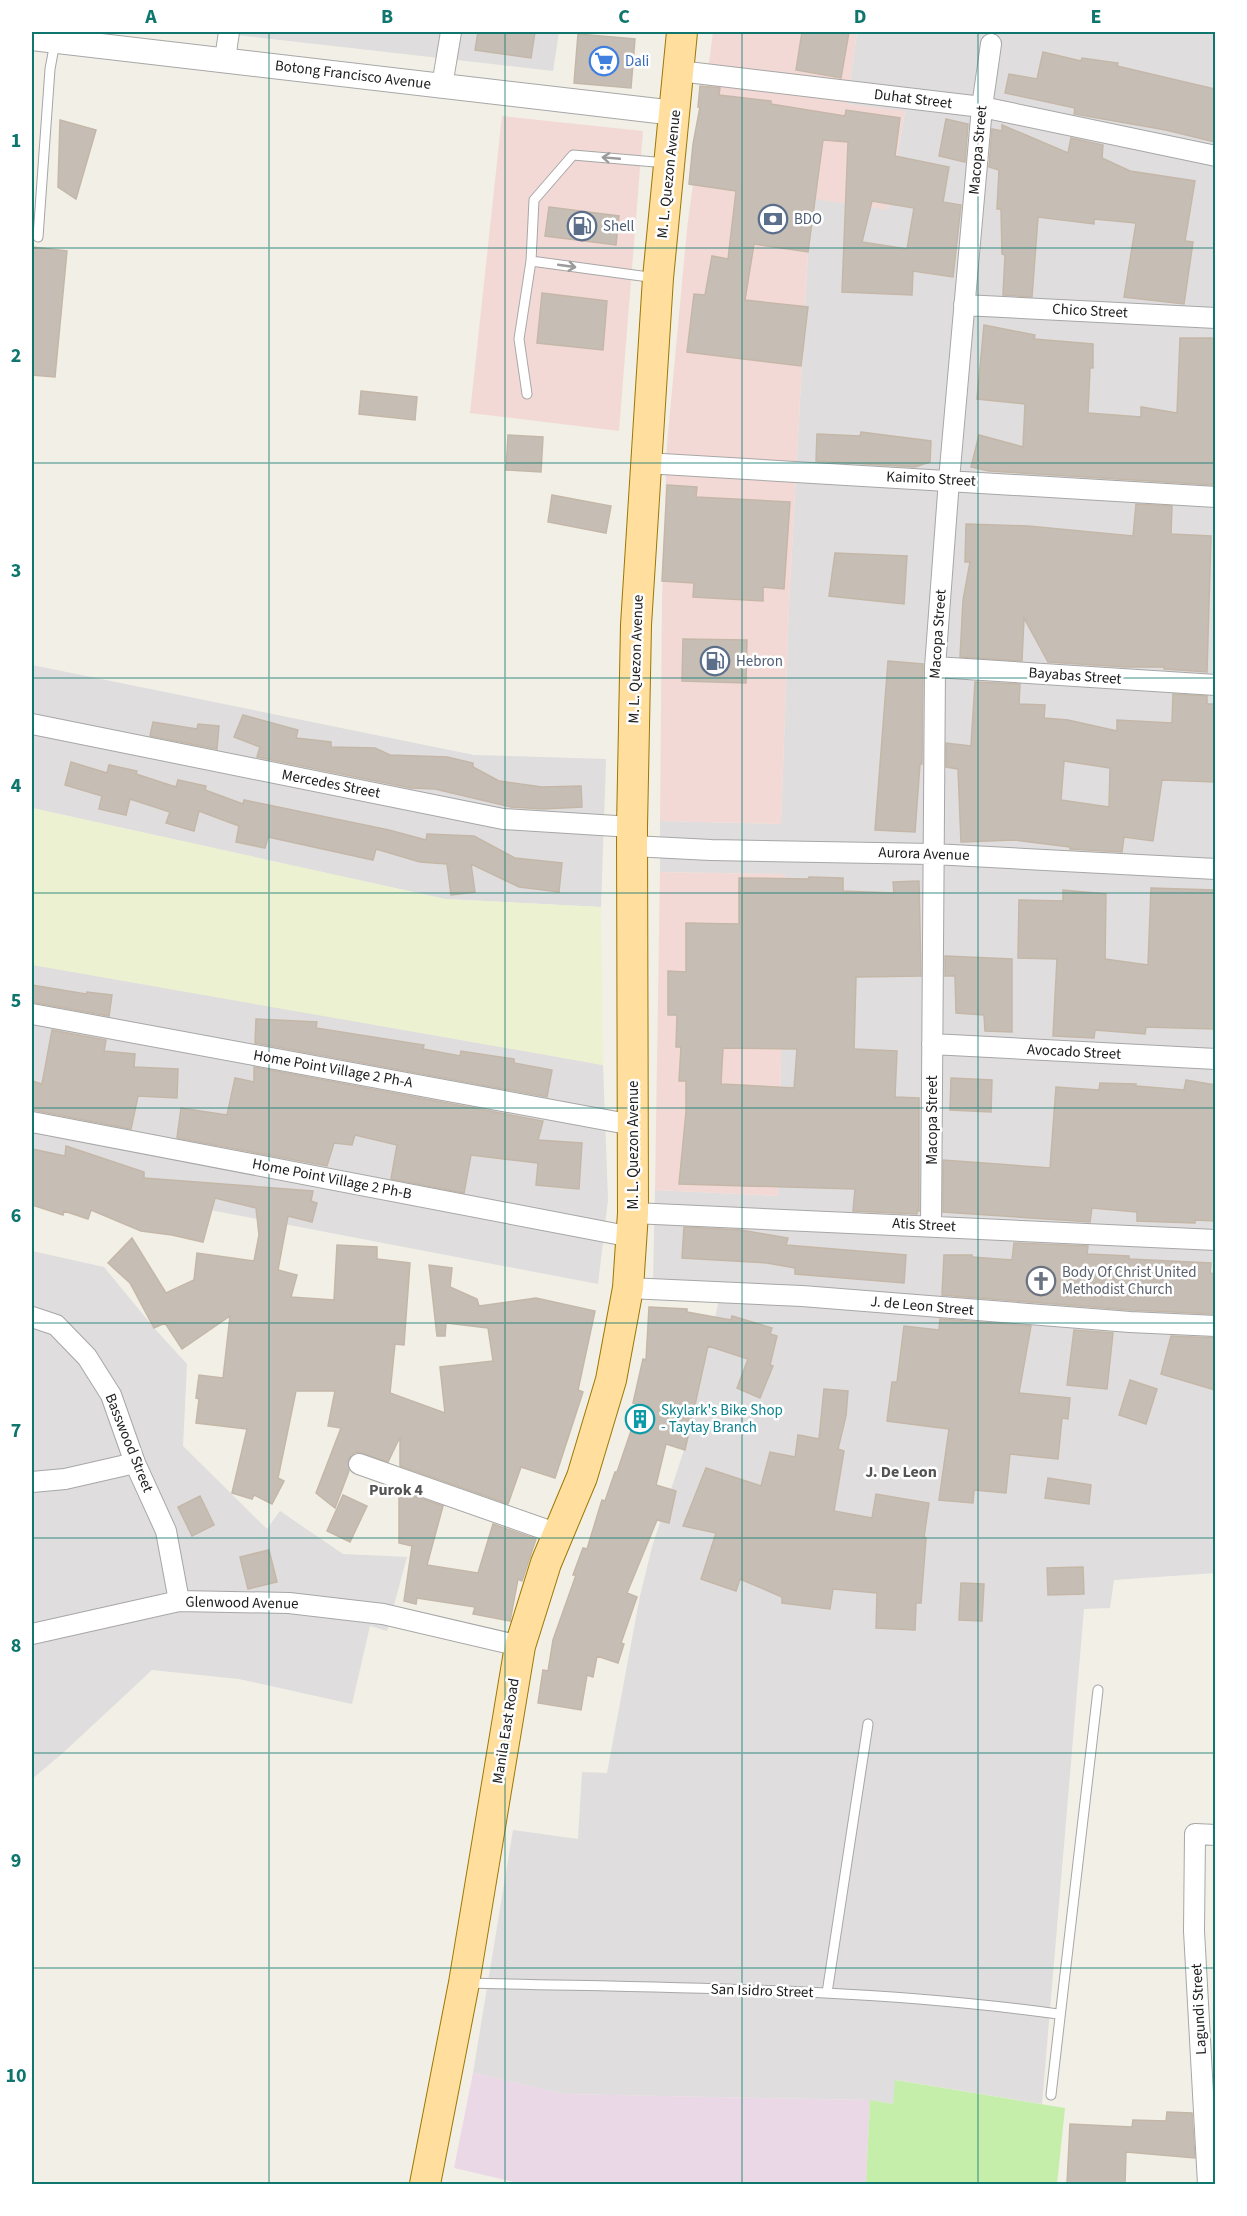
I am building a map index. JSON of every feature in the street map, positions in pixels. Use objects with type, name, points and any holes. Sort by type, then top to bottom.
[{"type":"main road","name":"M. L. Quezon Avenue","points":[[628,1288],[632,1225],[632,836],[636,626],[658,278],[682,32]]},
{"type":"main road","name":"Manila East Road","points":[[425,2184],[464,1983],[520,1646],[546,1563],[582,1477],[611,1380],[628,1288]]},
{"type":"street","points":[[225,59],[229,32]]},
{"type":"street","points":[[442,86],[451,32]]},
{"type":"street","name":"Botong Francisco Avenue","points":[[43,39],[675,112]]},
{"type":"street","name":"Macopa Street","points":[[931,1226],[935,668],[964,305],[982,107],[991,44]]},
{"type":"street","name":"Duhat Street","points":[[679,71],[982,107],[1215,156]]},
{"type":"street","name":"Chico Street","points":[[964,305],[1215,318]]},
{"type":"street","name":"Kaimito Street","points":[[645,463],[1215,497]]},
{"type":"street","name":"Bayabas Street","points":[[935,668],[1215,685]]},
{"type":"street","name":"Mercedes Street","points":[[32,724],[503,819],[632,836]]},
{"type":"street","name":"Aurora Avenue","points":[[632,836],[711,850],[933,854],[1215,869]]},
{"type":"street","name":"Home Point Village 2 Ph-A","points":[[32,1014],[633,1125]]},
{"type":"street","name":"Avocado Street","points":[[932,1044],[1215,1059]]},
{"type":"street","name":"Home Point Village 2 Ph-B","points":[[32,1122],[632,1225]]},
{"type":"street","name":"Atis Street","points":[[632,1225],[931,1226],[1215,1240]]},
{"type":"street","name":"J. de Leon Street","points":[[628,1288],[802,1296],[1215,1326]]},
{"type":"street","name":"Basswood Street","points":[[32,1317],[56,1325],[87,1357],[111,1395],[135,1463],[166,1531],[179,1601]]},
{"type":"street","points":[[32,1482],[65,1479],[135,1463]]},
{"type":"street","points":[[359,1464],[558,1534]]},
{"type":"street","name":"Glenwood Avenue","points":[[32,1634],[179,1601],[289,1603],[383,1614],[520,1646]]},
{"type":"street","name":"Lagundi Street","points":[[1208,2184],[1210,2110],[1194,1931],[1195,1834],[1215,1835]]},
{"type":"lane","points":[[38,237],[50,69],[43,39]]},
{"type":"lane","points":[[527,394],[519,339],[531,261],[534,200],[573,155],[669,163]]},
{"type":"lane","points":[[531,261],[658,278]]},
{"type":"lane","points":[[1051,2095],[1058,2014],[1098,1690]]},
{"type":"lane","points":[[827,1993],[868,1724]]},
{"type":"lane","name":"San Isidro Street","points":[[464,1983],[827,1993],[931,1999],[1058,2014]]},
{"type":"shaded area","points":[[211,32],[559,32],[553,71]]},
{"type":"shaded area","points":[[713,32],[857,32],[847,104],[905,111],[888,210],[815,199],[808,252],[789,606],[781,824],[660,821],[662,598],[667,444],[687,229]]},
{"type":"shaded area","points":[[857,32],[1215,32],[1215,1573],[1114,1580],[1110,1608],[1084,1609],[1042,2104],[896,2080],[893,2104],[870,2100],[564,2094],[473,2073],[513,1830],[578,1839],[582,1772],[607,1773],[640,1596],[652,1547],[686,1444],[722,1287],[653,1282],[655,1190],[778,1196],[785,874],[660,872],[660,821],[781,824],[789,606],[808,252],[815,198],[888,209],[905,112],[847,104]]},
{"type":"shaded area","points":[[502,116],[643,131],[619,431],[470,413]]},
{"type":"shaded area","points":[[32,665],[474,755],[606,759],[601,907],[445,899],[32,808]]},
{"type":"shaded area","points":[[660,872],[785,874],[778,1196],[655,1190]]},
{"type":"shaded area","points":[[32,963],[603,1065],[608,1200],[598,1284],[32,1176]]},
{"type":"shaded area","points":[[32,1251],[104,1267],[187,1364],[183,1446],[267,1529],[280,1511],[343,1554],[407,1557],[387,1631],[370,1626],[352,1704],[239,1679],[152,1670],[32,1779]]},
{"type":"shaded area","points":[[473,2073],[564,2094],[870,2100],[866,2184],[551,2184],[514,2182],[454,2168]]},
{"type":"green space","points":[[32,808],[445,899],[601,907],[603,1065],[32,965]]},
{"type":"green space","points":[[895,2080],[1065,2108],[1057,2184],[866,2184],[870,2100],[893,2104]]},
{"type":"building","points":[[478,32],[535,32],[531,58],[475,50]]},
{"type":"building","points":[[802,32],[849,32],[841,78],[796,70]]},
{"type":"building","name":"Dali","points":[[578,34],[635,39],[631,88],[574,83]]},
{"type":"building","points":[[1043,52],[1081,61],[1082,58],[1118,63],[1117,66],[1215,89],[1215,142],[1166,130],[1074,114],[1075,108],[1005,93],[1009,74],[1037,79]]},
{"type":"building","points":[[700,86],[720,88],[719,95],[771,101],[771,104],[845,116],[846,110],[900,118],[895,156],[949,167],[943,202],[961,205],[953,277],[913,271],[912,295],[842,292],[848,142],[823,140],[808,252],[754,244],[745,300],[808,307],[801,366],[687,352],[694,294],[705,295],[712,256],[728,259],[736,191],[689,184],[700,107],[698,107]],"holes":[[[872,201],[914,208],[907,249],[862,242]]]},
{"type":"building","points":[[946,119],[968,124],[965,162],[939,156]]},
{"type":"building","points":[[60,120],[96,130],[76,199],[58,187]]},
{"type":"building","points":[[1002,125],[1068,153],[1071,138],[1103,145],[1102,158],[1130,171],[1195,181],[1185,241],[1193,242],[1184,304],[1124,297],[1136,223],[1094,219],[1094,224],[1038,217],[1032,297],[1003,295],[1005,255],[1002,254],[1001,209],[997,209],[999,170],[989,167],[992,129],[1002,131]]},
{"type":"building","name":"Shell","points":[[549,207],[619,216],[616,245],[545,236]]},
{"type":"building","points":[[32,247],[67,251],[55,377],[32,375]]},
{"type":"building","points":[[542,293],[607,301],[603,350],[537,343]]},
{"type":"building","points":[[984,325],[1035,335],[1034,339],[1093,344],[1088,413],[1141,417],[1141,407],[1177,413],[1180,338],[1215,338],[1214,485],[989,471],[971,467],[979,435],[1023,447],[1025,404],[977,399]]},
{"type":"building","points":[[361,391],[417,397],[415,420],[359,414]]},
{"type":"building","points":[[861,432],[931,441],[930,462],[915,467],[816,461],[817,434],[860,436]]},
{"type":"building","points":[[508,435],[543,437],[541,472],[506,470]]},
{"type":"building","points":[[667,485],[697,487],[696,497],[790,502],[784,589],[763,587],[763,601],[693,597],[694,583],[662,581]]},
{"type":"building","points":[[552,495],[611,506],[606,533],[548,522]]},
{"type":"building","points":[[1136,504],[1172,506],[1171,534],[1211,536],[1207,672],[1164,669],[1164,667],[1048,662],[1024,618],[1022,661],[960,657],[963,600],[970,562],[965,562],[966,524],[1028,526],[1133,536]]},
{"type":"building","points":[[835,553],[907,556],[904,604],[829,596]]},
{"type":"building","name":"Hebron","points":[[683,639],[747,640],[746,683],[682,681]]},
{"type":"building","points":[[888,661],[923,664],[922,764],[920,764],[915,832],[875,830]]},
{"type":"building","points":[[975,682],[1020,684],[1019,704],[1045,705],[1044,718],[1068,720],[1117,731],[1117,720],[1172,723],[1173,694],[1207,696],[1207,704],[1215,704],[1215,782],[1162,780],[1153,841],[1124,837],[1122,852],[1070,849],[1070,847],[1015,840],[961,842],[958,769],[946,767],[946,743],[971,746]],"holes":[[[1064,761],[1110,768],[1109,807],[1061,800]]]},
{"type":"building","points":[[243,715],[298,730],[296,738],[331,742],[331,747],[375,748],[390,755],[447,757],[473,763],[473,767],[499,781],[542,787],[581,786],[582,807],[543,809],[511,807],[435,789],[411,788],[257,757],[260,747],[234,737]]},
{"type":"building","points":[[153,722],[197,729],[198,724],[219,726],[217,749],[150,736]]},
{"type":"building","points":[[71,762],[107,773],[109,765],[137,771],[136,774],[176,787],[178,780],[206,786],[205,790],[243,804],[244,800],[389,830],[426,840],[427,834],[474,836],[515,858],[562,863],[559,892],[519,887],[471,864],[475,892],[451,895],[447,864],[420,862],[376,849],[373,860],[268,837],[265,848],[236,842],[239,826],[199,811],[194,831],[166,823],[170,812],[130,799],[126,815],[99,809],[102,796],[65,785]]},
{"type":"building","points":[[809,877],[843,878],[843,891],[894,893],[893,882],[919,881],[921,976],[856,977],[854,1049],[897,1051],[895,1097],[919,1098],[919,1211],[917,1210],[917,1214],[853,1211],[855,1189],[679,1184],[686,1112],[686,1081],[679,1081],[681,1047],[676,1047],[677,1015],[668,1015],[668,971],[686,972],[686,923],[739,924],[739,878],[808,879]],"holes":[[[723,1048],[797,1049],[794,1088],[721,1084]]]},
{"type":"building","points":[[1151,888],[1215,890],[1215,1029],[1146,1027],[1145,1034],[1095,1030],[1094,1038],[1053,1036],[1057,959],[1018,958],[1019,900],[1063,901],[1063,890],[1106,894],[1105,959],[1148,965]]},
{"type":"building","points":[[945,956],[1012,959],[1012,1032],[985,1031],[984,1015],[956,1013],[955,976],[945,976]]},
{"type":"building","points":[[32,985],[86,994],[87,992],[112,995],[109,1016],[32,1002]]},
{"type":"building","points":[[256,1019],[317,1022],[316,1028],[424,1045],[423,1049],[460,1056],[461,1051],[514,1059],[514,1063],[552,1070],[547,1097],[255,1043]]},
{"type":"building","points":[[52,1030],[106,1040],[104,1051],[135,1054],[134,1067],[178,1069],[177,1098],[138,1096],[131,1129],[32,1110],[32,1081],[42,1084]]},
{"type":"building","points":[[254,1067],[543,1121],[538,1140],[582,1143],[579,1189],[536,1185],[538,1163],[471,1155],[464,1193],[391,1179],[397,1145],[355,1135],[352,1145],[334,1143],[327,1166],[177,1138],[181,1108],[227,1115],[235,1078],[254,1082]]},
{"type":"building","points":[[951,1078],[992,1080],[991,1112],[950,1110]]},
{"type":"building","points":[[1186,1080],[1215,1085],[1215,1221],[1195,1220],[1195,1223],[1137,1221],[1137,1212],[1092,1208],[1090,1222],[943,1212],[943,1160],[1050,1168],[1056,1087],[1099,1090],[1100,1083],[1136,1084],[1136,1086],[1184,1090]]},
{"type":"building","points":[[66,1146],[144,1172],[144,1178],[313,1191],[311,1201],[317,1203],[312,1222],[288,1216],[278,1270],[297,1275],[291,1297],[334,1300],[337,1245],[377,1247],[377,1259],[410,1263],[404,1345],[395,1344],[390,1393],[445,1413],[440,1367],[493,1361],[488,1328],[446,1323],[445,1336],[437,1336],[429,1265],[452,1268],[450,1287],[477,1299],[479,1306],[536,1298],[595,1311],[578,1390],[583,1392],[555,1478],[521,1467],[508,1504],[400,1466],[400,1437],[388,1462],[362,1453],[356,1452],[351,1455],[348,1461],[349,1471],[335,1508],[316,1493],[341,1428],[328,1426],[335,1391],[296,1391],[278,1478],[284,1481],[272,1504],[254,1495],[252,1499],[232,1493],[247,1429],[196,1423],[199,1375],[223,1378],[230,1316],[182,1349],[165,1323],[154,1328],[130,1283],[108,1263],[132,1238],[166,1293],[194,1280],[197,1253],[254,1261],[259,1235],[256,1208],[215,1198],[203,1242],[141,1231],[91,1210],[88,1219],[64,1211],[63,1215],[32,1205],[32,1149],[65,1156]]},
{"type":"building","points":[[684,1227],[741,1230],[788,1238],[786,1245],[906,1255],[904,1283],[795,1274],[795,1268],[767,1263],[682,1258]]},
{"type":"building","points":[[1014,1243],[1088,1246],[1087,1254],[1129,1256],[1129,1259],[1211,1263],[1210,1273],[1215,1274],[1215,1314],[1131,1310],[942,1295],[944,1255],[972,1255],[972,1257],[1012,1260]]},
{"type":"building","points":[[649,1307],[687,1309],[687,1312],[731,1320],[732,1316],[772,1328],[770,1334],[777,1336],[770,1365],[773,1366],[760,1398],[737,1388],[748,1359],[708,1346],[685,1450],[666,1444],[656,1485],[676,1491],[669,1523],[657,1520],[627,1593],[637,1597],[621,1643],[624,1644],[618,1663],[597,1656],[593,1677],[587,1675],[581,1710],[538,1703],[543,1670],[548,1671],[553,1640],[576,1575],[573,1575],[583,1548],[587,1549],[602,1500],[605,1501],[632,1428],[629,1427],[636,1404],[633,1403],[643,1359],[646,1360]]},
{"type":"building","points":[[940,1319],[1031,1326],[1019,1393],[1070,1398],[1068,1419],[1062,1418],[1058,1459],[1010,1454],[1006,1493],[974,1490],[973,1503],[939,1500],[949,1429],[887,1421],[892,1382],[897,1382],[904,1326],[939,1330]]},
{"type":"building","points":[[1074,1330],[1113,1333],[1107,1389],[1067,1385]]},
{"type":"building","points":[[1171,1336],[1215,1338],[1215,1390],[1161,1374]]},
{"type":"building","points":[[1130,1380],[1157,1389],[1146,1424],[1119,1415]]},
{"type":"building","points":[[824,1389],[848,1391],[846,1416],[838,1449],[844,1451],[834,1511],[872,1518],[876,1494],[929,1503],[924,1537],[926,1538],[921,1603],[916,1603],[915,1630],[876,1628],[877,1593],[833,1589],[830,1609],[782,1603],[782,1597],[740,1579],[736,1591],[701,1579],[716,1533],[683,1526],[706,1468],[761,1486],[770,1452],[795,1457],[798,1435],[819,1439]]},
{"type":"building","points":[[1048,1478],[1091,1485],[1089,1504],[1045,1498]]},
{"type":"building","points":[[399,1491],[443,1506],[427,1565],[478,1573],[493,1524],[536,1539],[522,1581],[518,1579],[510,1621],[473,1614],[475,1607],[417,1598],[416,1604],[404,1601],[412,1546],[399,1543]]},
{"type":"building","points":[[343,1495],[367,1506],[350,1542],[327,1531]]},
{"type":"building","points":[[200,1496],[214,1525],[192,1536],[178,1507]]},
{"type":"building","points":[[269,1550],[277,1582],[248,1589],[240,1557]]},
{"type":"building","points":[[1083,1567],[1084,1594],[1048,1595],[1047,1568]]},
{"type":"building","points":[[961,1583],[984,1584],[982,1621],[959,1620]]},
{"type":"building","points":[[1167,2112],[1192,2113],[1195,2158],[1126,2152],[1125,2184],[1067,2184],[1070,2124],[1132,2127],[1133,2120],[1166,2121]]},
{"type":"place","name":"Dali","points":[[604,61]]},
{"type":"place","name":"BDO","points":[[773,219]]},
{"type":"place","name":"Shell","points":[[582,226]]},
{"type":"place","name":"Hebron","points":[[715,661]]},
{"type":"place","name":"Body Of Christ United Methodist Church","points":[[1041,1281]]},
{"type":"place","name":"Skylark's Bike Shop - Taytay Branch","points":[[640,1419]]},
{"type":"district","name":"J. De Leon","points":[[901,1472]]},
{"type":"district","name":"Purok 4","points":[[396,1490]]}]
